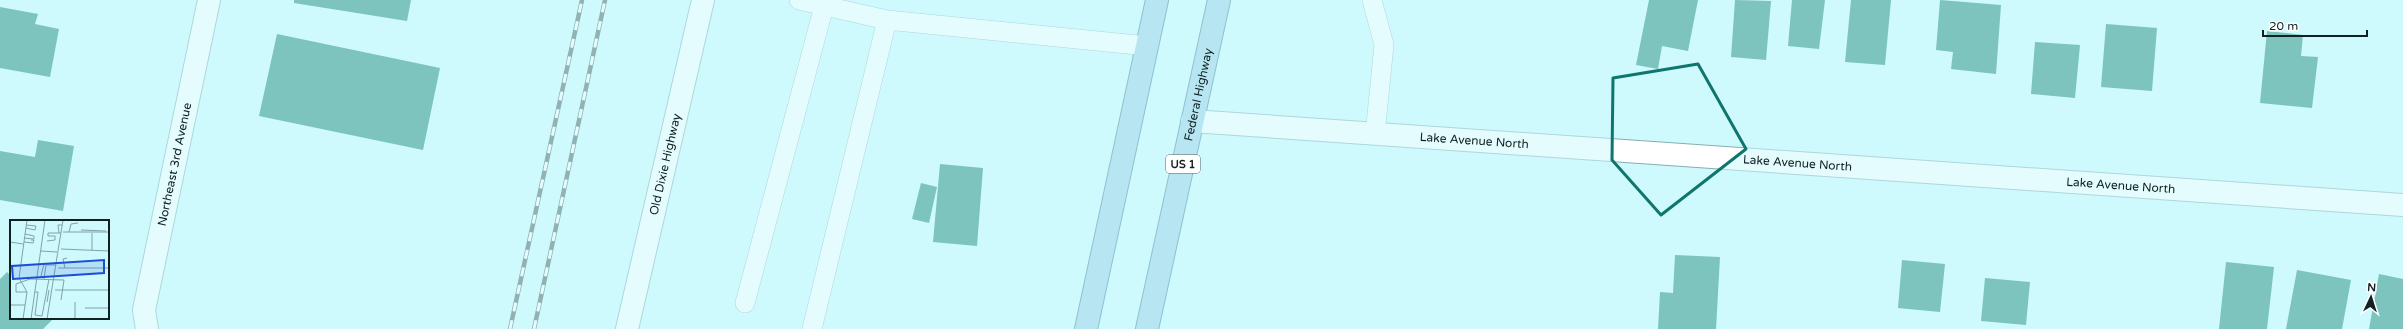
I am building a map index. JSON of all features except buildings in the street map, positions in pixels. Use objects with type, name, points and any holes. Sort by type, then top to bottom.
[{"type":"main road","points":[[1086,329],[1157,0]]},
{"type":"main road","name":"Federal Highway","points":[[1147,329],[1219,0]]},
{"type":"street","name":"Northeast 3rd Avenue","points":[[147,329],[144,310],[209,0]]},
{"type":"street","name":"Old Dixie Highway","points":[[627,329],[703,0]]},
{"type":"street","name":"Lake Avenue North","points":[[1192,121],[2403,205]]},
{"type":"lane","points":[[799,0],[887,20],[1147,46]]},
{"type":"lane","points":[[1372,0],[1384,45],[1376,134]]},
{"type":"lane","points":[[745,304],[824,6]]},
{"type":"lane","points":[[812,329],[887,20]]},
{"type":"highlighted area","points":[[1698,64],[1746,149],[1661,215],[1612,160],[1613,78]]},
{"type":"railway","points":[[510,329],[582,0]]},
{"type":"railway","points":[[534,329],[605,0]]}]
